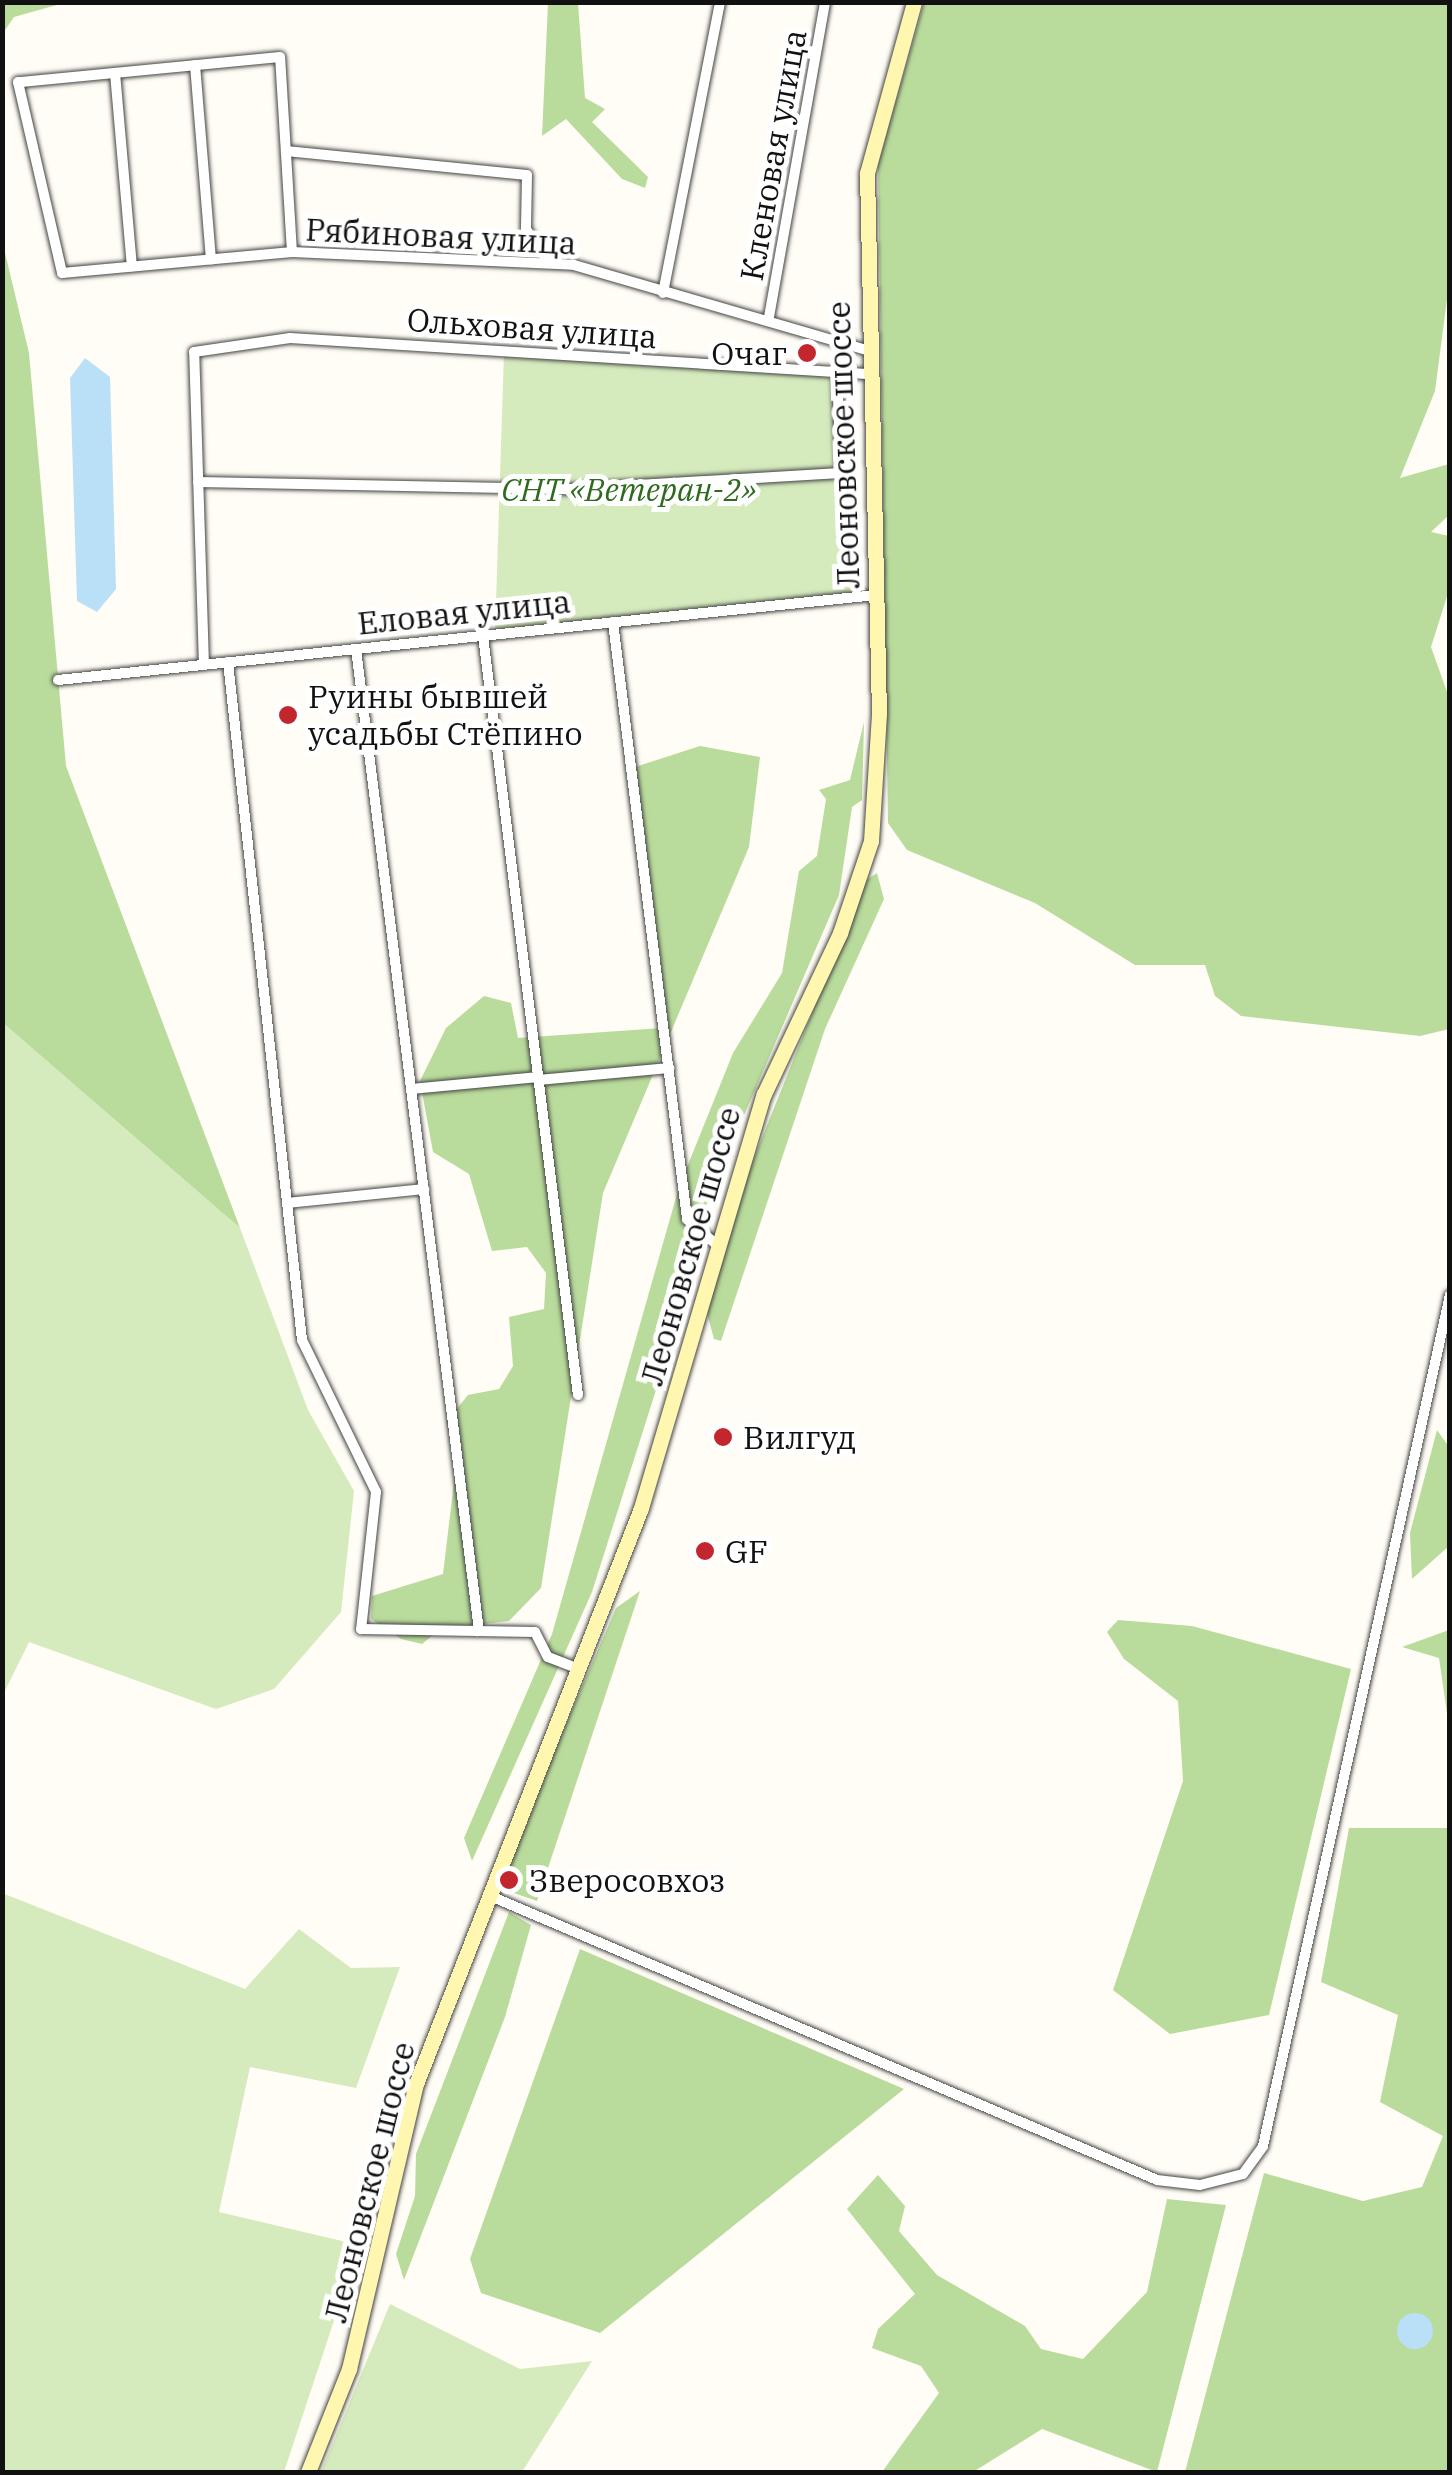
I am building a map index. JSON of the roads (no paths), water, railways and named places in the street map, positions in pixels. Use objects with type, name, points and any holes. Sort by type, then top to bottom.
[{"type":"main road","name":"Леоновское шоссе","points":[[308,2472],[349,2369],[416,2084],[660,1453],[716,1244],[764,1094],[840,933],[871,841],[876,595],[866,350],[867,172],[914,2]]},
{"type":"street","points":[[663,293],[720,2]]},
{"type":"street","name":"Кленовая улица","points":[[769,317],[825,2]]},
{"type":"street","points":[[132,266],[115,72],[280,57],[292,252]]},
{"type":"street","points":[[195,65],[211,259]]},
{"type":"street","name":"Рябиновая улица","points":[[115,72],[18,82],[62,272],[292,252],[549,263],[769,317],[866,350]]},
{"type":"street","points":[[286,151],[526,175],[526,229],[549,263]]},
{"type":"street","name":"Ольховая улица","points":[[198,482],[194,352],[290,338],[867,374]]},
{"type":"street","points":[[204,664],[198,482],[571,489],[840,472],[837,372]]},
{"type":"street","name":"Еловая улица","points":[[58,680],[876,595]]},
{"type":"street","points":[[613,622],[687,1219],[716,1244]]},
{"type":"street","points":[[483,636],[578,1395]]},
{"type":"street","points":[[356,649],[480,1631]]},
{"type":"street","points":[[228,662],[302,1340],[376,1492],[361,1628],[535,1632],[548,1657],[579,1669]]},
{"type":"street","points":[[412,1089],[668,1068]]},
{"type":"street","points":[[287,1203],[424,1190]]},
{"type":"street","points":[[488,1895],[1157,2180],[1200,2185],[1243,2174],[1263,2146],[1450,1295]]},
{"type":"water","points":[[85,358],[110,377],[116,589],[97,612],[77,601],[70,378]]},
{"type":"water","points":[[1415,2313],[1427,2319],[1433,2331],[1427,2343],[1415,2349],[1403,2343],[1397,2331],[1403,2319]]},
{"type":"place","name":"Очаг","points":[[807,353]]},
{"type":"place","name":"Руины бывшей усадьбы Стёпино","points":[[288,715]]},
{"type":"place","name":"Вилгуд","points":[[723,1437]]},
{"type":"place","name":"GF","points":[[705,1551]]},
{"type":"place","name":"Зверосовхоз","points":[[509,1880]]},
{"type":"park label","name":"СНТ «Ветеран-2»","points":[[629,489]]}]
